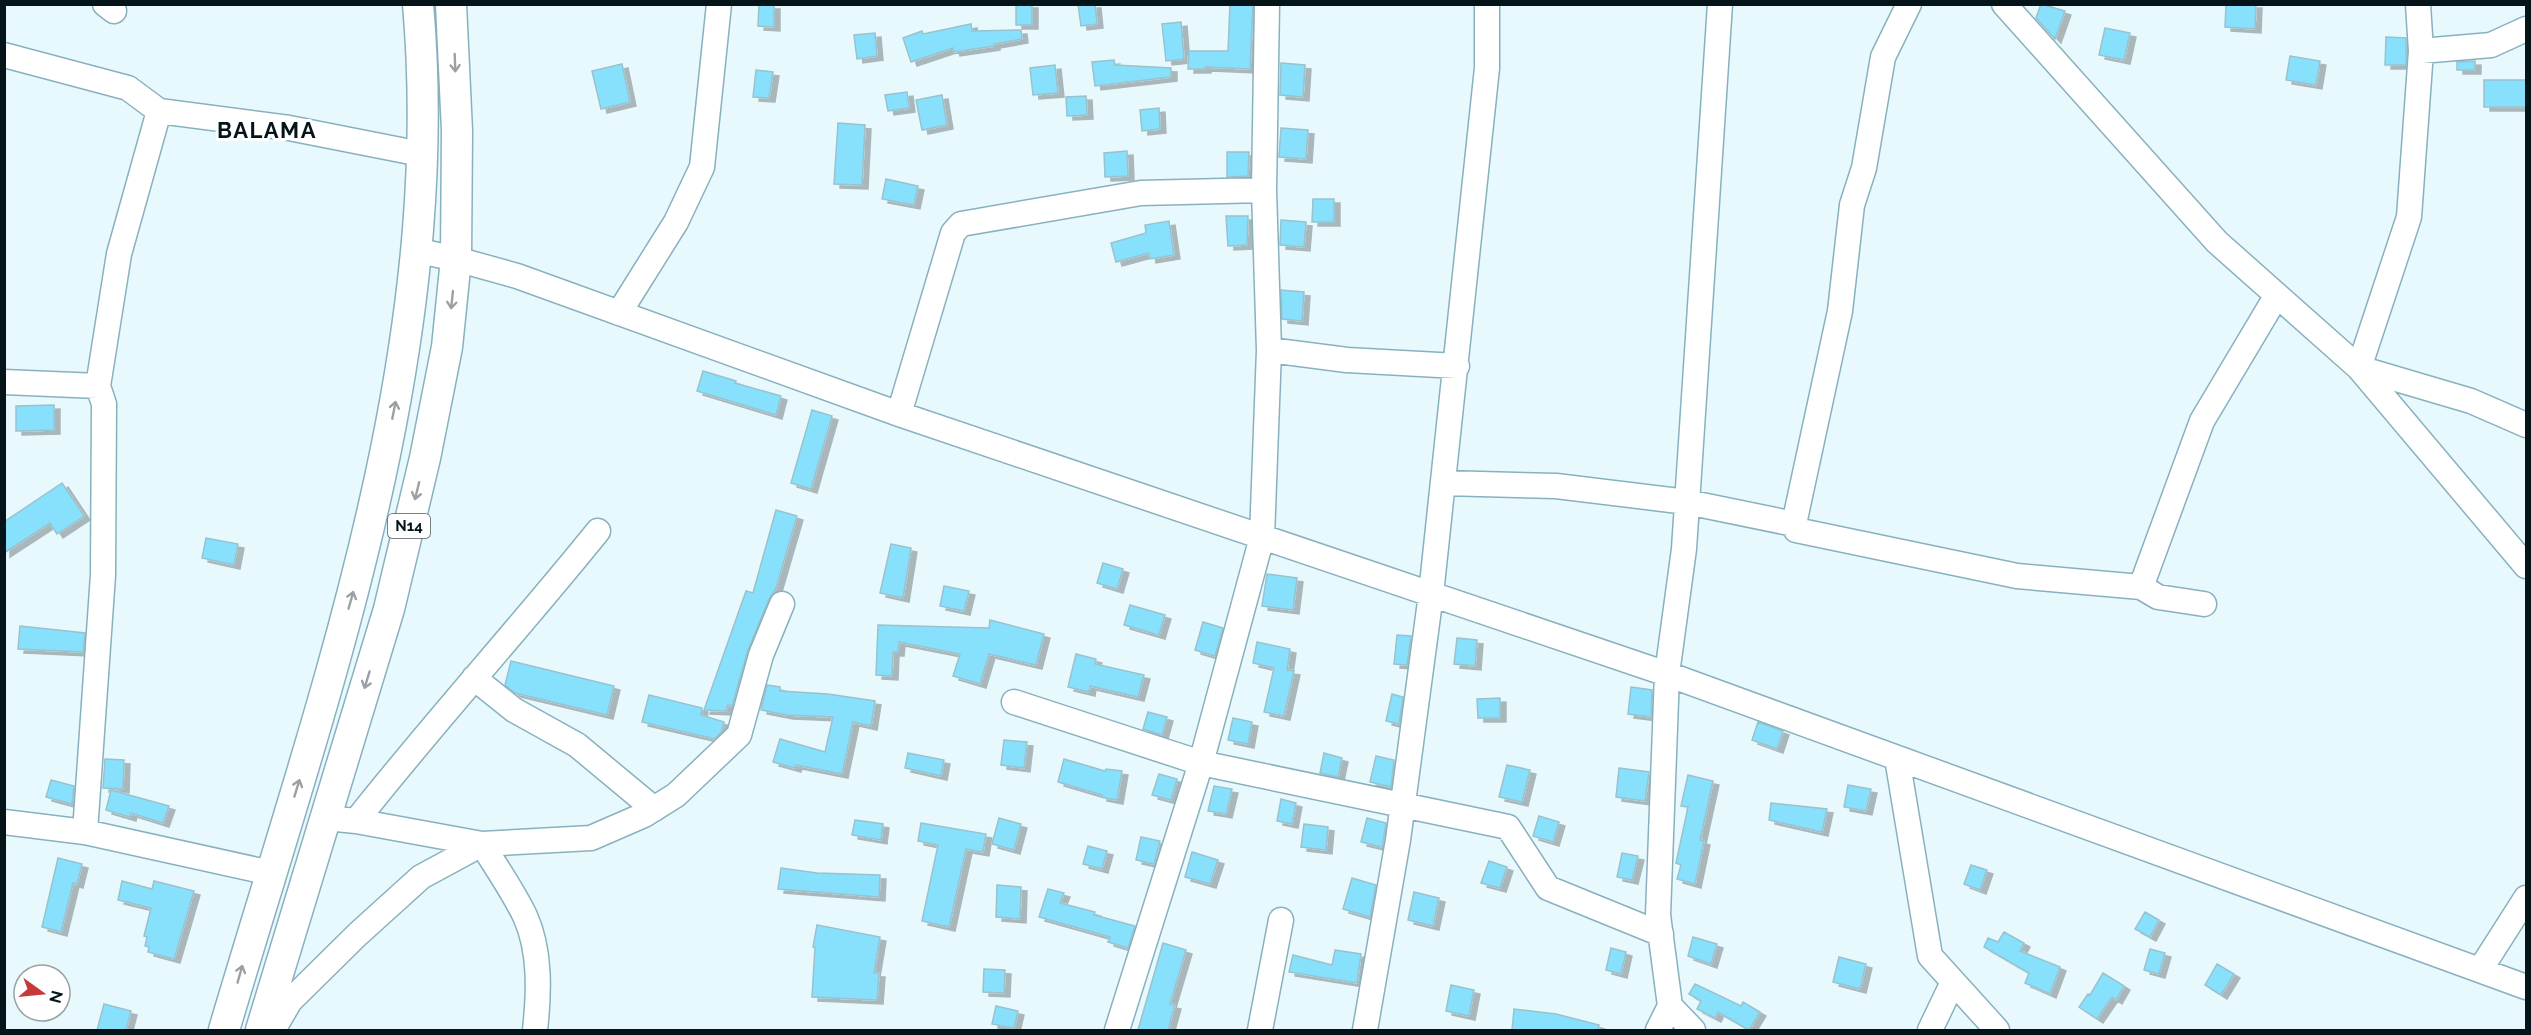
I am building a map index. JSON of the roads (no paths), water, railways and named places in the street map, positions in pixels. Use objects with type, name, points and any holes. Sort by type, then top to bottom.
[{"type":"main road","name":"N14","points":[[224,1030],[316,724],[381,482],[398,391],[415,250],[421,154],[422,46],[418,4]]},
{"type":"main road","name":"N14","points":[[261,1030],[388,609],[425,458],[447,347],[456,259],[457,131],[451,4]]},
{"type":"street","points":[[620,313],[676,222],[702,167],[719,4]]},
{"type":"street","points":[[1117,1030],[1201,764],[1262,537],[1269,350],[1264,190],[1267,4]]},
{"type":"street","points":[[1365,1030],[1404,806],[1431,594],[1487,68],[1487,4]]},
{"type":"street","points":[[1658,1030],[1670,1006],[1658,915],[1667,674],[1684,549],[1720,4]]},
{"type":"street","points":[[1909,4],[1883,57],[1864,168],[1852,205],[1840,311],[1794,524],[1796,530],[2017,576],[2141,587],[2158,597],[2204,604]]},
{"type":"street","points":[[2004,4],[2217,242],[2359,368],[2526,566]]},
{"type":"street","points":[[2359,368],[2409,217],[2421,51],[2418,4]]},
{"type":"street","points":[[2421,51],[2491,45],[2526,29]]},
{"type":"street","points":[[4,55],[128,88],[159,111],[289,128],[421,154]]},
{"type":"street","points":[[85,832],[103,575],[104,404],[98,386],[119,254],[159,111]]},
{"type":"street","points":[[899,414],[953,233],[961,224],[1142,194],[1264,190]]},
{"type":"street","points":[[415,250],[517,276],[899,414],[1667,674],[2526,987]]},
{"type":"street","points":[[2141,587],[2202,421],[2277,295]]},
{"type":"street","points":[[1269,350],[1347,360],[1457,366]]},
{"type":"street","points":[[2359,368],[2471,401],[2526,425]]},
{"type":"street","points":[[4,382],[98,386]]},
{"type":"street","points":[[1443,483],[1556,486],[1687,502],[1794,524]]},
{"type":"street","points":[[357,821],[421,739],[541,603],[598,531]]},
{"type":"street","points":[[326,818],[357,821],[482,843],[591,838],[654,809],[676,795],[739,735],[760,655],[782,604]]},
{"type":"street","points":[[474,678],[514,710],[577,745],[654,809]]},
{"type":"street","points":[[1014,702],[1201,764],[1508,826],[1548,888],[1661,934]]},
{"type":"street","points":[[1898,758],[1930,956],[1997,1030]]},
{"type":"street","points":[[4,822],[85,832],[271,873]]},
{"type":"street","points":[[273,1030],[291,1001],[357,934],[421,877],[482,843]]},
{"type":"street","points":[[482,843],[525,918],[536,960],[538,999],[535,1030]]},
{"type":"street","points":[[2480,970],[2526,898]]},
{"type":"street","points":[[1260,1030],[1281,920]]},
{"type":"street","points":[[1930,1030],[1953,982]]},
{"type":"street","points":[[1670,1006],[1694,1030]]},
{"type":"district","name":"BALAMA","points":[[267,130]]}]
